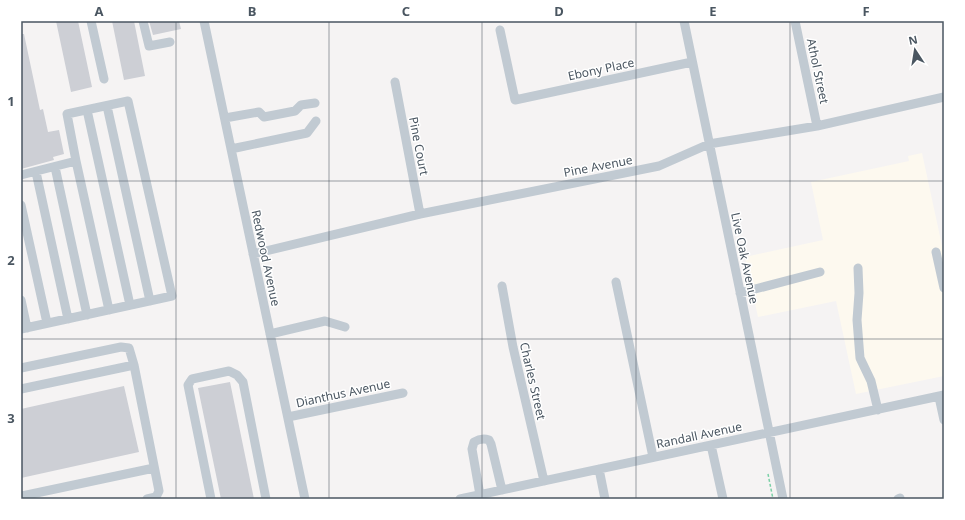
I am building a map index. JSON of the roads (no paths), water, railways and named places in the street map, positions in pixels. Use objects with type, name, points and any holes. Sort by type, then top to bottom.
[{"type":"street","points":[[91,21],[104,79]]},
{"type":"street","points":[[143,21],[149,46],[170,42]]},
{"type":"street","name":"Redwood Avenue","points":[[204,21],[305,499]]},
{"type":"street","name":"Live Oak Avenue","points":[[684,21],[783,499]]},
{"type":"street","name":"Athol Street","points":[[795,21],[817,126]]},
{"type":"street","name":"Ebony Place","points":[[500,30],[515,100],[692,62]]},
{"type":"street","name":"Pine Court","points":[[395,82],[420,214]]},
{"type":"street","name":"Pine Avenue","points":[[253,254],[420,214],[659,166],[709,144],[817,126],[944,98]]},
{"type":"street","points":[[21,300],[24,328],[87,315],[109,310],[130,305],[150,300],[172,296],[128,101],[67,114],[109,310]]},
{"type":"street","points":[[225,118],[259,112],[264,117],[295,111],[301,105],[315,103]]},
{"type":"street","points":[[107,106],[150,300]]},
{"type":"street","points":[[88,110],[130,305]]},
{"type":"street","points":[[231,149],[308,133],[316,121]]},
{"type":"street","points":[[21,175],[76,161]]},
{"type":"street","points":[[55,167],[87,315]]},
{"type":"street","points":[[36,172],[68,319]]},
{"type":"street","points":[[21,205],[47,323]]},
{"type":"street","points":[[936,252],[944,288]]},
{"type":"street","points":[[858,268],[859,293],[857,320],[860,358],[871,381],[878,410]]},
{"type":"street","points":[[740,293],[820,272]]},
{"type":"street","points":[[616,282],[653,457]]},
{"type":"street","name":"Charles Street","points":[[502,286],[513,347],[544,481]]},
{"type":"street","points":[[270,334],[325,321],[345,327]]},
{"type":"street","points":[[21,368],[121,347],[129,348],[134,365],[159,491],[153,498]]},
{"type":"street","points":[[21,389],[134,365]]},
{"type":"street","points":[[211,499],[188,384],[192,379],[230,371],[237,375],[243,382],[266,499]]},
{"type":"street","name":"Dianthus Avenue","points":[[288,417],[403,393]]},
{"type":"street","points":[[941,396],[944,420]]},
{"type":"street","name":"Randall Avenue","points":[[460,499],[483,496],[502,490],[653,457],[941,396]]},
{"type":"street","points":[[483,496],[472,449],[474,442],[478,440],[489,440],[491,444],[502,490]]},
{"type":"street","points":[[711,445],[723,499]]},
{"type":"street","points":[[21,499],[22,496],[154,468]]},
{"type":"street","points":[[599,469],[605,499]]}]
